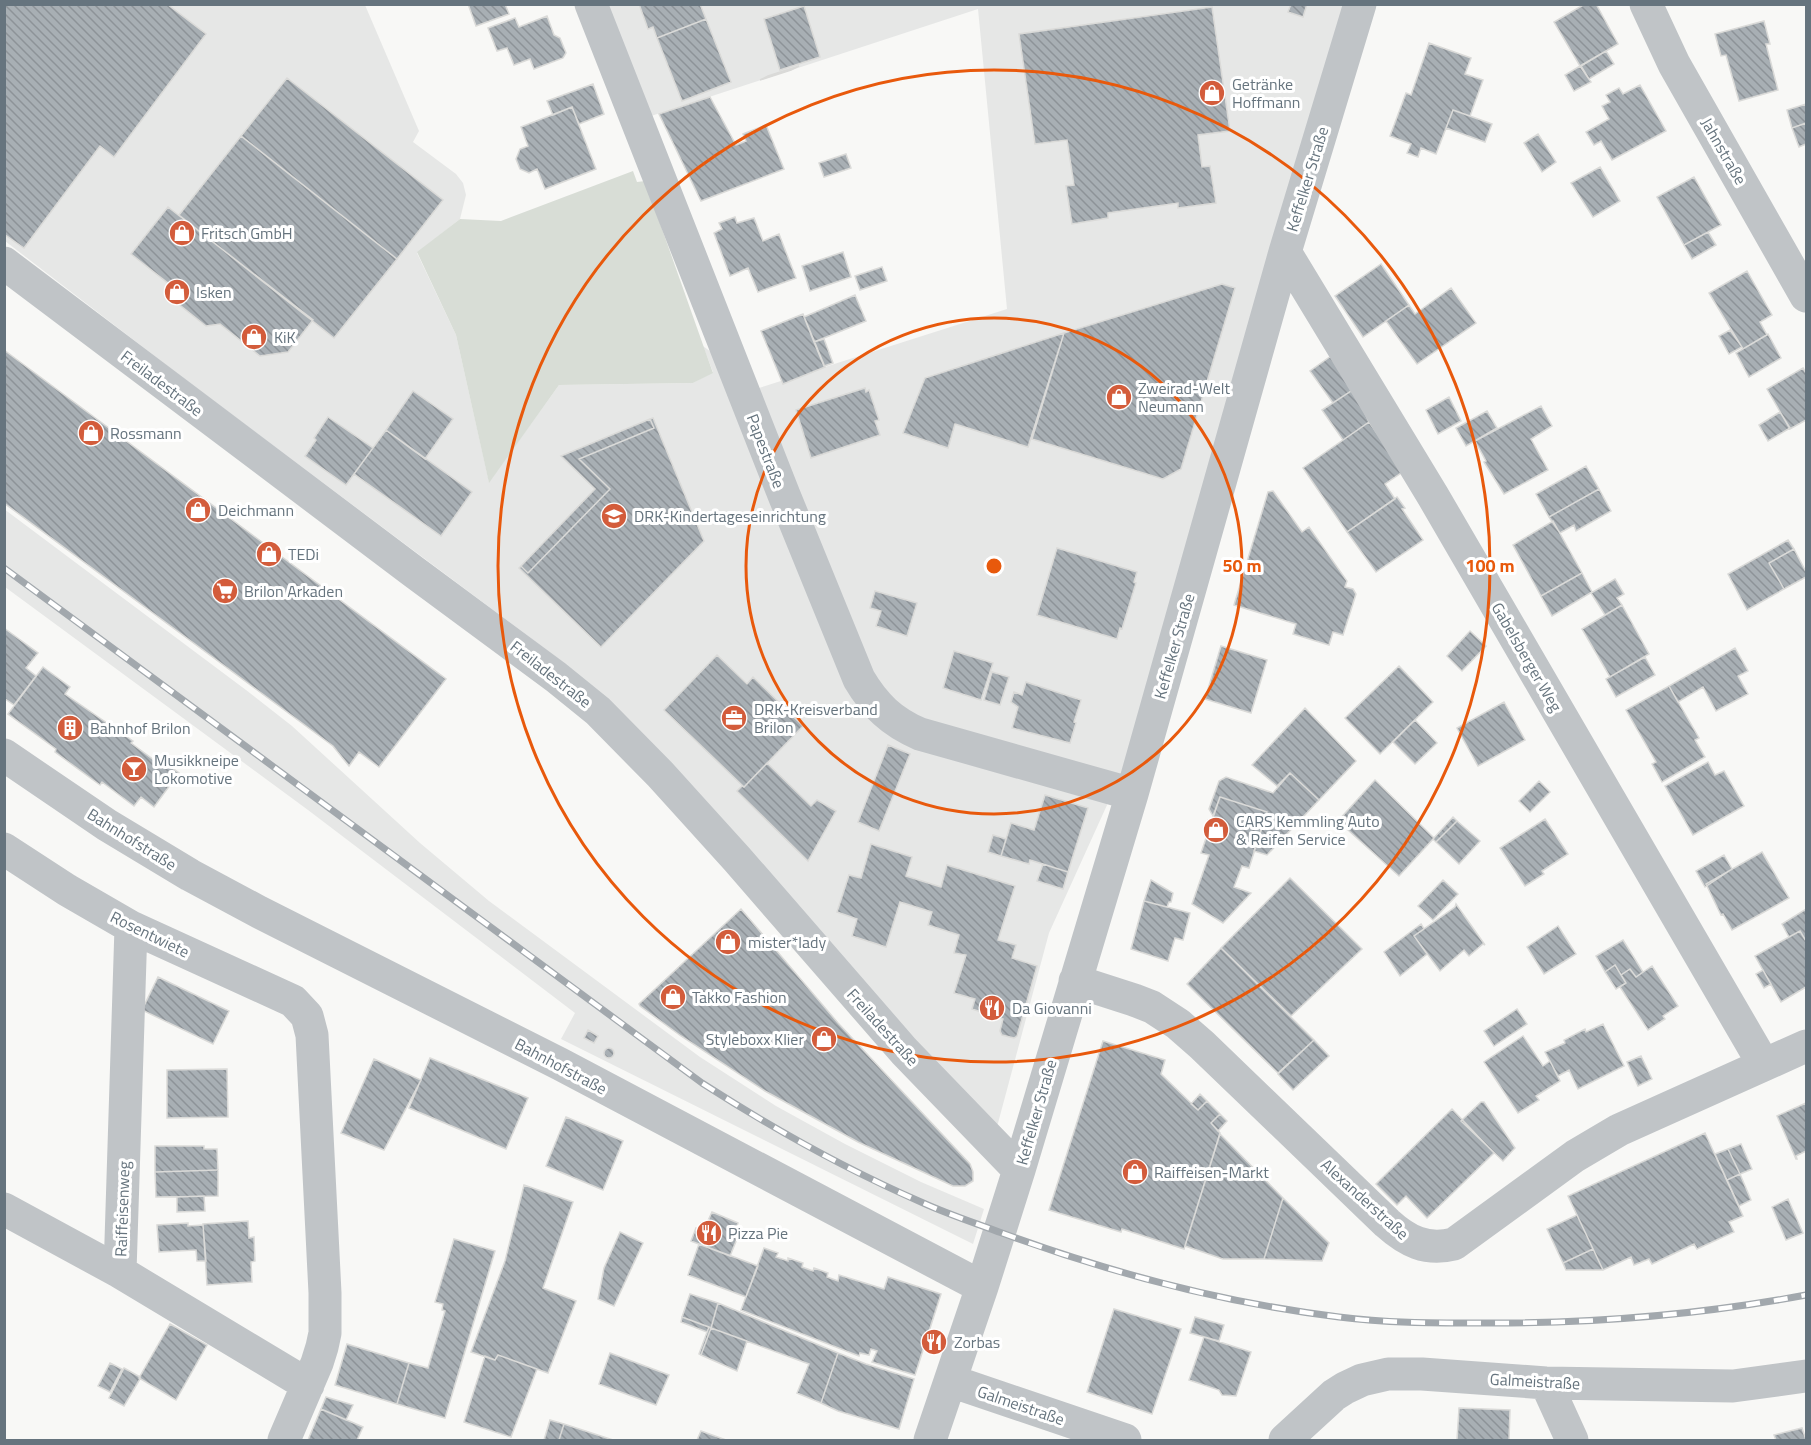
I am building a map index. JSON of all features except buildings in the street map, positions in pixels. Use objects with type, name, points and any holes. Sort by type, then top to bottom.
[{"type":"street","name":"Papestraße","points":[[591,4],[784,495],[859,679],[868,694],[890,718],[920,734],[1132,794]]},
{"type":"street","name":"Keffelker Straße","points":[[982,1287],[1132,794],[1285,252],[1360,4]]},
{"type":"street","name":"Jahnstraße","points":[[1646,4],[1674,64],[1806,296]]},
{"type":"street","name":"Gabelsberger Weg","points":[[1285,252],[1433,496],[1764,1065]]},
{"type":"street","name":"Freiladestraße","points":[[4,263],[556,677],[598,711],[730,850],[904,1052],[1019,1170]]},
{"type":"street","name":"Bahnhofstraße","points":[[4,755],[139,845],[239,902],[560,1064],[982,1287]]},
{"type":"street","name":"Rosentwiete","points":[[4,849],[67,890],[131,927],[282,996],[302,1008],[307,1016],[312,1035],[326,1314],[322,1347],[308,1385]]},
{"type":"street","name":"Raiffeisenweg","points":[[131,927],[120,1272],[308,1385]]},
{"type":"street","name":"Alexanderstraße","points":[[1075,981],[1134,1000],[1166,1015],[1202,1045],[1387,1223],[1402,1236],[1422,1246],[1454,1244],[1575,1156],[1619,1130],[1806,1046]]},
{"type":"street","points":[[4,1209],[120,1272]]},
{"type":"street","points":[[930,1440],[982,1287]]},
{"type":"street","name":"Galmeistraße","points":[[1285,1440],[1334,1395],[1362,1380],[1388,1374],[1422,1374],[1546,1383],[1733,1386],[1806,1376]]},
{"type":"street","name":"Galmeistraße","points":[[951,1381],[1125,1440]]},
{"type":"street","points":[[1546,1383],[1572,1440]]},
{"type":"street","points":[[284,1440],[308,1385]]},
{"type":"shaded area","points":[[4,5],[365,5],[419,131],[413,142],[456,174],[463,183],[466,195],[460,219],[417,253],[456,335],[489,482],[559,385],[693,383],[713,372],[703,346],[759,388],[1007,309],[978,9],[651,116],[608,5],[1352,5],[1146,719],[1049,933],[994,1138],[564,663],[191,384],[5,241]]},
{"type":"shaded area","points":[[633,171],[637,182],[645,181],[713,373],[693,383],[559,385],[489,483],[456,335],[417,252],[460,219],[501,221]]},
{"type":"shaded area","points":[[4,509],[292,726],[420,843],[489,901],[700,1057],[776,1106],[845,1144],[921,1182],[984,1209],[973,1244],[561,1039],[575,1013],[308,810],[5,587]]},
{"type":"railway","points":[[4,568],[702,1083],[782,1132],[837,1162],[941,1210],[1043,1248],[1168,1285],[1253,1304],[1356,1319],[1461,1323],[1602,1320],[1725,1308],[1806,1295]]},
{"type":"place","name":"Getränke Hoffmann","points":[[1212,93]]},
{"type":"place","name":"Fritsch GmbH","points":[[182,233]]},
{"type":"place","name":"Isken","points":[[177,292]]},
{"type":"place","name":"KiK","points":[[254,337]]},
{"type":"place","name":"Zweirad-Welt Neumann","points":[[1119,397]]},
{"type":"place","name":"Rossmann","points":[[91,433]]},
{"type":"place","name":"Deichmann","points":[[198,510]]},
{"type":"place","name":"DRK-Kindertageseinrichtung","points":[[614,516]]},
{"type":"place","name":"TEDi","points":[[269,554]]},
{"type":"place","name":"Brilon Arkaden","points":[[225,591]]},
{"type":"place","name":"DRK-Kreisverband Brilon","points":[[734,718]]},
{"type":"place","name":"Bahnhof Brilon","points":[[70,728]]},
{"type":"place","name":"Musikkneipe Lokomotive","points":[[134,769]]},
{"type":"place","name":"CARS Kemmling Auto & Reifen Service","points":[[1216,830]]},
{"type":"place","name":"mister*lady","points":[[728,942]]},
{"type":"place","name":"Takko Fashion","points":[[673,997]]},
{"type":"place","name":"Da Giovanni","points":[[992,1008]]},
{"type":"place","name":"Styleboxx Klier","points":[[824,1039]]},
{"type":"place","name":"Raiffeisen-Markt","points":[[1135,1172]]},
{"type":"place","name":"Pizza Pie","points":[[709,1233]]},
{"type":"place","name":"Zorbas","points":[[934,1342]]}]
